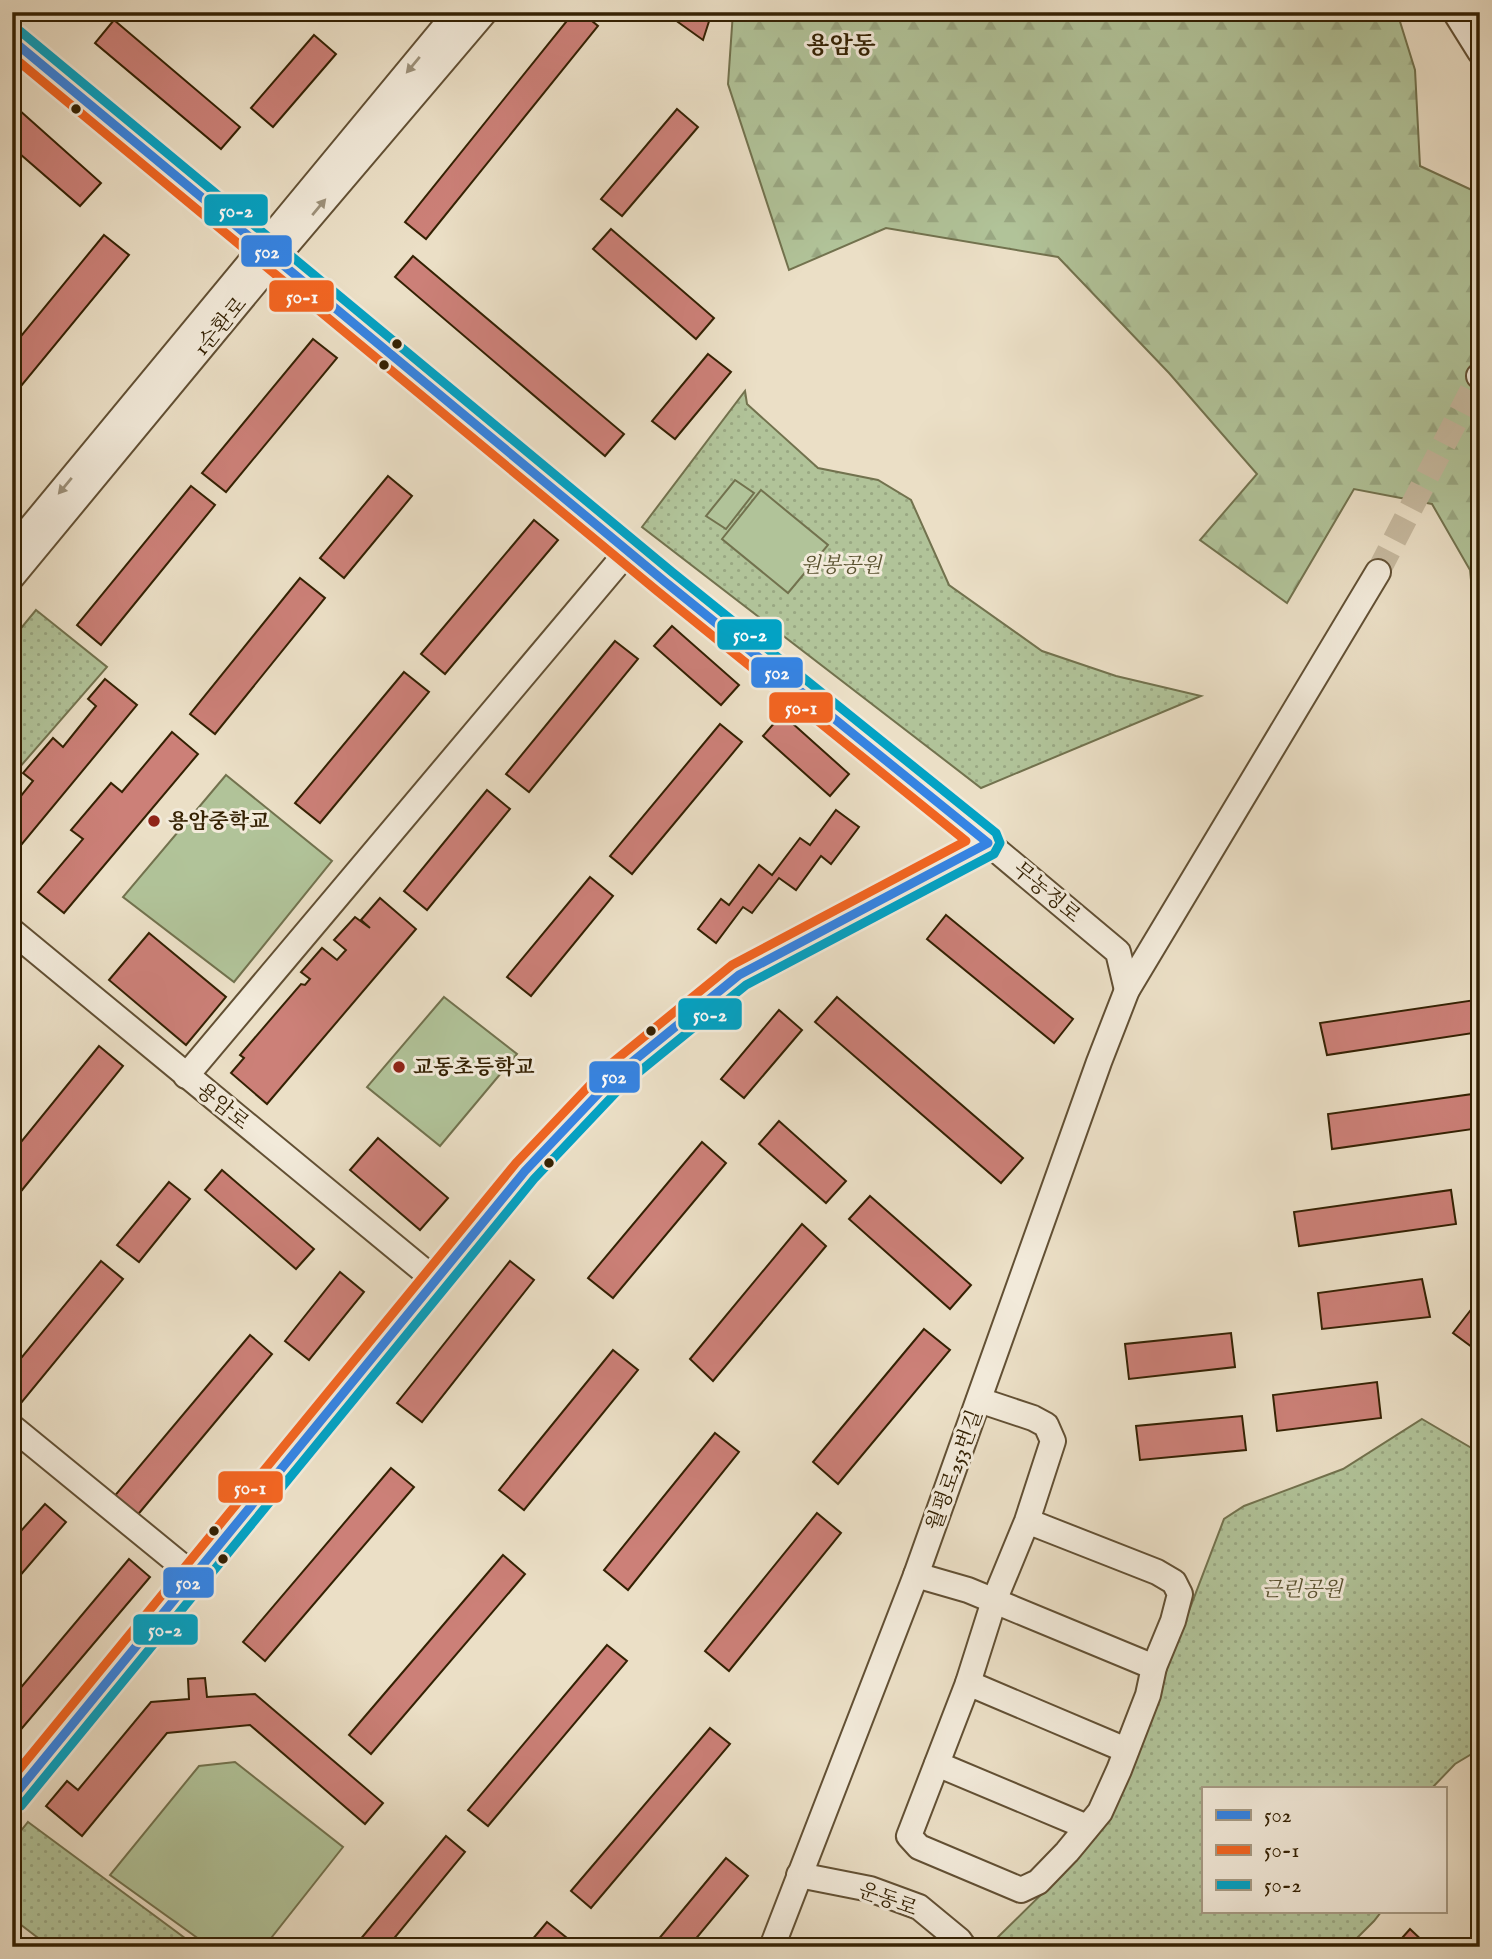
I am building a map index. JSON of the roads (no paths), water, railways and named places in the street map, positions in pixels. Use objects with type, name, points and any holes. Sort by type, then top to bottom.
[{"type":"street","name":"1순환로","points":[[12,577],[457,12]]},
{"type":"street","name":"1순환로","points":[[12,550],[268,254],[485,12]]},
{"type":"street","points":[[1455,12],[1480,52]]},
{"type":"street","name":"무농정로","points":[[12,40],[628,551],[1118,952],[1127,990]]},
{"type":"street","points":[[186,1076],[628,551]]},
{"type":"street","points":[[1127,990],[1378,572]]},
{"type":"street","points":[[12,1798],[525,1171],[615,1076],[739,975],[988,843]]},
{"type":"street","name":"용암로","points":[[12,931],[435,1280]]},
{"type":"street","name":"월평로253번길","points":[[772,1947],[916,1575],[1090,1086],[1127,990]]},
{"type":"street","points":[[979,1400],[1046,1425],[1053,1441],[1027,1521],[994,1601],[968,1683],[909,1836],[919,1847],[1021,1890],[1038,1882],[1100,1812],[1148,1695],[1154,1667],[1173,1621],[1180,1594],[1174,1582],[1157,1572],[1027,1521]]},
{"type":"street","points":[[12,1427],[193,1575]]},
{"type":"street","points":[[916,1575],[968,1590],[1154,1667]]},
{"type":"street","points":[[968,1683],[1126,1750]]},
{"type":"street","points":[[937,1764],[1087,1827]]},
{"type":"street","name":"운동로","points":[[800,1875],[870,1889],[919,1908],[964,1947]]},
{"type":"tunnel","points":[[1378,572],[1479,376]]},
{"type":"place","name":"용암중학교","points":[[154,821]]},
{"type":"place","name":"교동초등학교","points":[[399,1067]]},
{"type":"district","name":"용암동","points":[[841,45]]},
{"type":"park label","name":"원봉공원","points":[[841,565]]},
{"type":"park label","name":"근린공원","points":[[1302,1589]]}]
